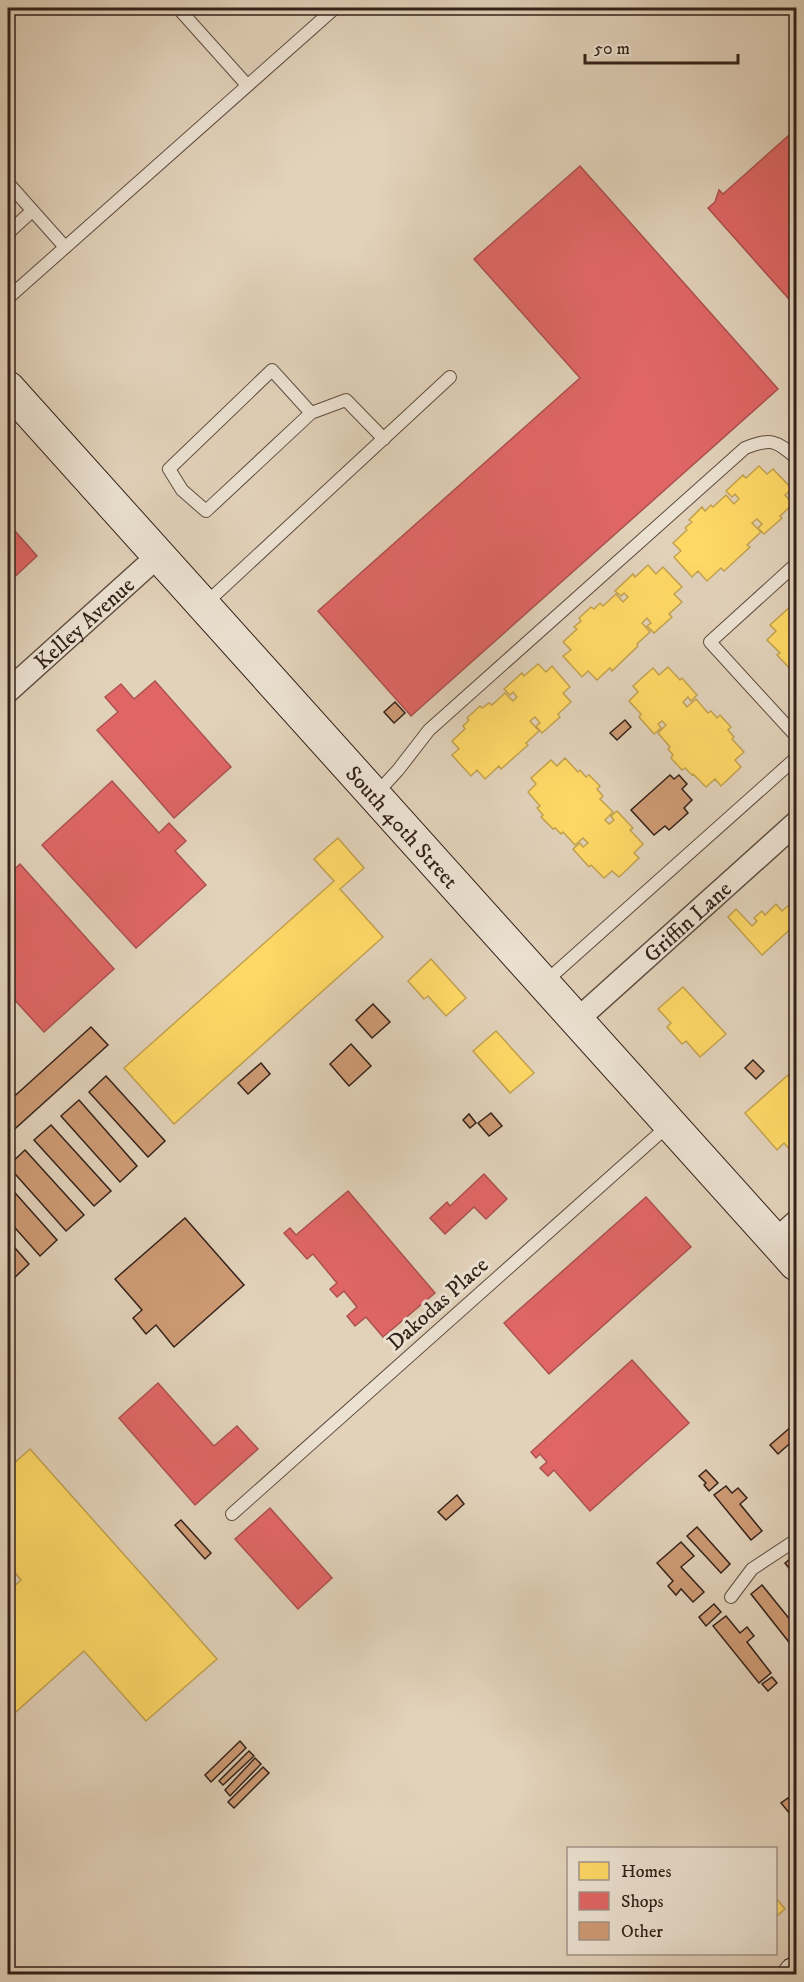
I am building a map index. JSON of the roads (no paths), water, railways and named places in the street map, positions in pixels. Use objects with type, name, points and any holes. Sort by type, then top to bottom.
[{"type":"street","name":"South 40th Street","points":[[8,388],[671,1123],[790,1242]]},
{"type":"street","name":"Kelley Avenue","points":[[8,691],[159,555]]},
{"type":"street","name":"Griffin Lane","points":[[577,1020],[796,823]]},
{"type":"lane","points":[[178,8],[247,85]]},
{"type":"lane","points":[[8,298],[334,8]]},
{"type":"lane","points":[[8,183],[65,247]]},
{"type":"lane","points":[[8,233],[32,211]]},
{"type":"lane","points":[[311,413],[272,370],[169,469],[182,490],[206,511],[311,413],[346,400],[384,439]]},
{"type":"lane","points":[[205,605],[450,377]]},
{"type":"lane","points":[[375,794],[398,770],[429,730],[745,448],[764,441],[781,445],[796,458]]},
{"type":"lane","points":[[796,564],[711,642],[796,736]]},
{"type":"lane","points":[[544,982],[796,758]]},
{"type":"lane","name":"Dakodas Place","points":[[232,1514],[671,1123]]},
{"type":"lane","points":[[731,1597],[752,1569],[796,1540]]}]
